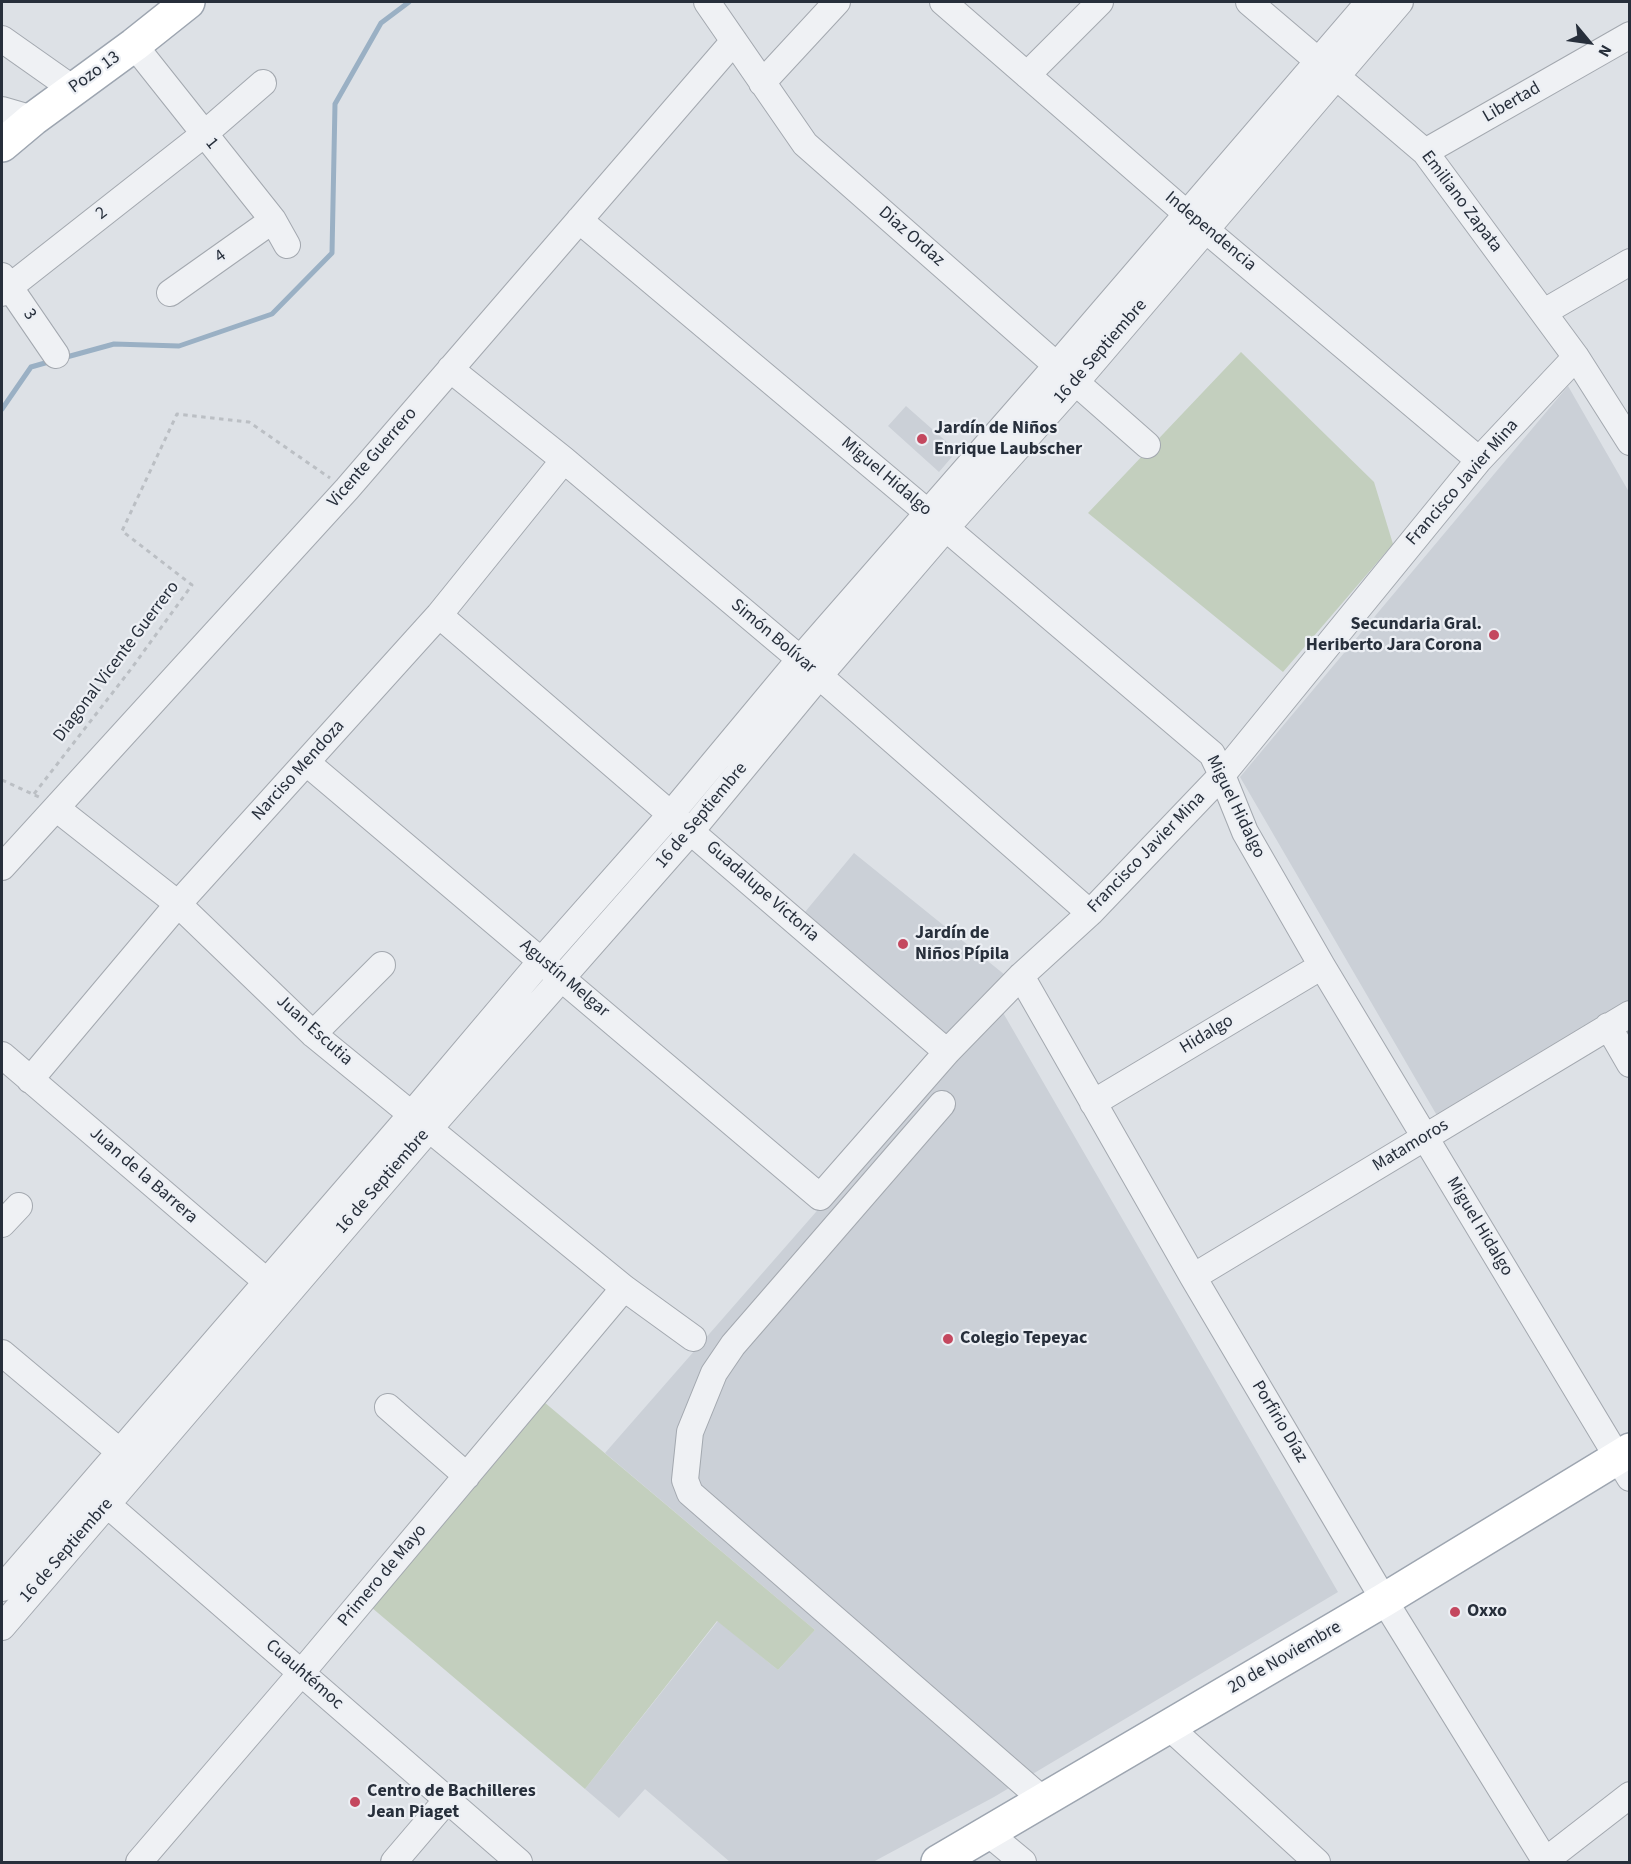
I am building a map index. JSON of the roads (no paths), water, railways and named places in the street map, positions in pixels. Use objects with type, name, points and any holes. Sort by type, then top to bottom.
[{"type":"main road","name":"Pozo 13","points":[[2,145],[188,2]]},
{"type":"main road","name":"20 de Noviembre","points":[[938,1863],[1384,1600],[1626,1462]]},
{"type":"street","name":"Diaz Ordaz","points":[[707,2],[805,144],[1147,444]]},
{"type":"street","points":[[762,83],[837,2]]},
{"type":"street","name":"Independencia","points":[[943,2],[1197,222],[1479,460]]},
{"type":"street","points":[[1027,75],[1100,2]]},
{"type":"street","name":"Emiliano Zapata","points":[[1249,2],[1425,152],[1576,357],[1629,442]]},
{"type":"street","name":"16 de Septiembre","points":[[1328,69],[1369,2]]},
{"type":"street","name":"16 de Septiembre","points":[[420,1122],[542,960],[671,814],[800,659],[1076,382],[1197,222],[1328,69],[1400,2]]},
{"type":"street","name":"Libertad","points":[[1425,152],[1629,35]]},
{"type":"street","points":[[2,39],[73,89]]},
{"type":"street","name":"Vicente Guerrero","points":[[2,867],[347,489],[734,41]]},
{"type":"street","name":"1","points":[[134,45],[273,220],[287,245]]},
{"type":"street","name":"2","points":[[4,285],[204,135],[263,83]]},
{"type":"street","points":[[2,110],[33,119]]},
{"type":"street","name":"4","points":[[170,293],[273,220]]},
{"type":"street","name":"Miguel Hidalgo","points":[[579,220],[1212,754],[1245,832],[1322,966],[1425,1138],[1626,1462]]},
{"type":"street","name":"16 de Septiembre","points":[[4,1619],[98,1496],[420,1122],[562,977],[691,831],[819,676],[936,520],[1057,365],[1197,222]]},
{"type":"street","points":[[1544,312],[1629,262]]},
{"type":"street","name":"3","points":[[4,285],[56,355]]},
{"type":"street","name":"Francisco Javier Mina","points":[[820,1197],[947,1052],[1021,976],[1090,913],[1222,775],[1479,460],[1576,357]]},
{"type":"street","name":"Simón Bolívar","points":[[450,369],[564,460],[800,659],[1090,913]]},
{"type":"street","name":"Narciso Mendoza","points":[[30,1080],[178,904],[440,615],[564,460]]},
{"type":"street","name":"Guadalupe Victoria","points":[[440,615],[947,1052]]},
{"type":"street","name":"Agustín Melgar","points":[[307,763],[820,1197]]},
{"type":"street","name":"Juan Escutia","points":[[56,808],[178,904],[313,1034],[624,1288],[693,1338]]},
{"type":"street","points":[[313,1034],[382,965]]},
{"type":"street","name":"Hidalgo","points":[[1093,1103],[1322,966]]},
{"type":"street","name":"Porfirio Díaz","points":[[1021,976],[1193,1277],[1384,1600],[1546,1862]]},
{"type":"street","points":[[1619,1020],[1629,1064]]},
{"type":"street","name":"Matamoros","points":[[1193,1277],[1619,1020]]},
{"type":"street","name":"Juan de la Barrera","points":[[2,1055],[276,1289]]},
{"type":"street","points":[[942,1104],[733,1345],[714,1373],[690,1432],[685,1480],[690,1493],[1043,1800]]},
{"type":"street","points":[[2,1224],[19,1206]]},
{"type":"street","name":"Primero de Mayo","points":[[139,1863],[624,1288]]},
{"type":"street","points":[[2,1353],[129,1460]]},
{"type":"street","points":[[388,1407],[467,1476]]},
{"type":"street","name":"16 de Septiembre","points":[[2,1588],[98,1496]]},
{"type":"street","name":"Cuauhtémoc","points":[[98,1496],[519,1863]]},
{"type":"street","points":[[1168,1726],[1317,1863]]},
{"type":"street","points":[[1546,1862],[1629,1795]]},
{"type":"street","points":[[394,1863],[446,1801]]},
{"type":"street","points":[[988,1833],[1023,1863]]},
{"type":"waterway","points":[[63,358],[114,344],[179,346],[272,314],[332,253],[335,104],[381,23],[409,2]]},
{"type":"waterway","points":[[2,409],[31,367],[52,361]]},
{"type":"place","name":"Jardín de Niños Enrique Laubscher","points":[[922,439]]},
{"type":"place","name":"Secundaria Gral. Heriberto Jara Corona","points":[[1494,635]]},
{"type":"place","name":"Jardín de Niños Pípila","points":[[903,944]]},
{"type":"place","name":"Colegio Tepeyac","points":[[948,1339]]},
{"type":"place","name":"Oxxo","points":[[1455,1612]]},
{"type":"place","name":"Centro de Bachilleres Jean Piaget","points":[[355,1802]]}]
